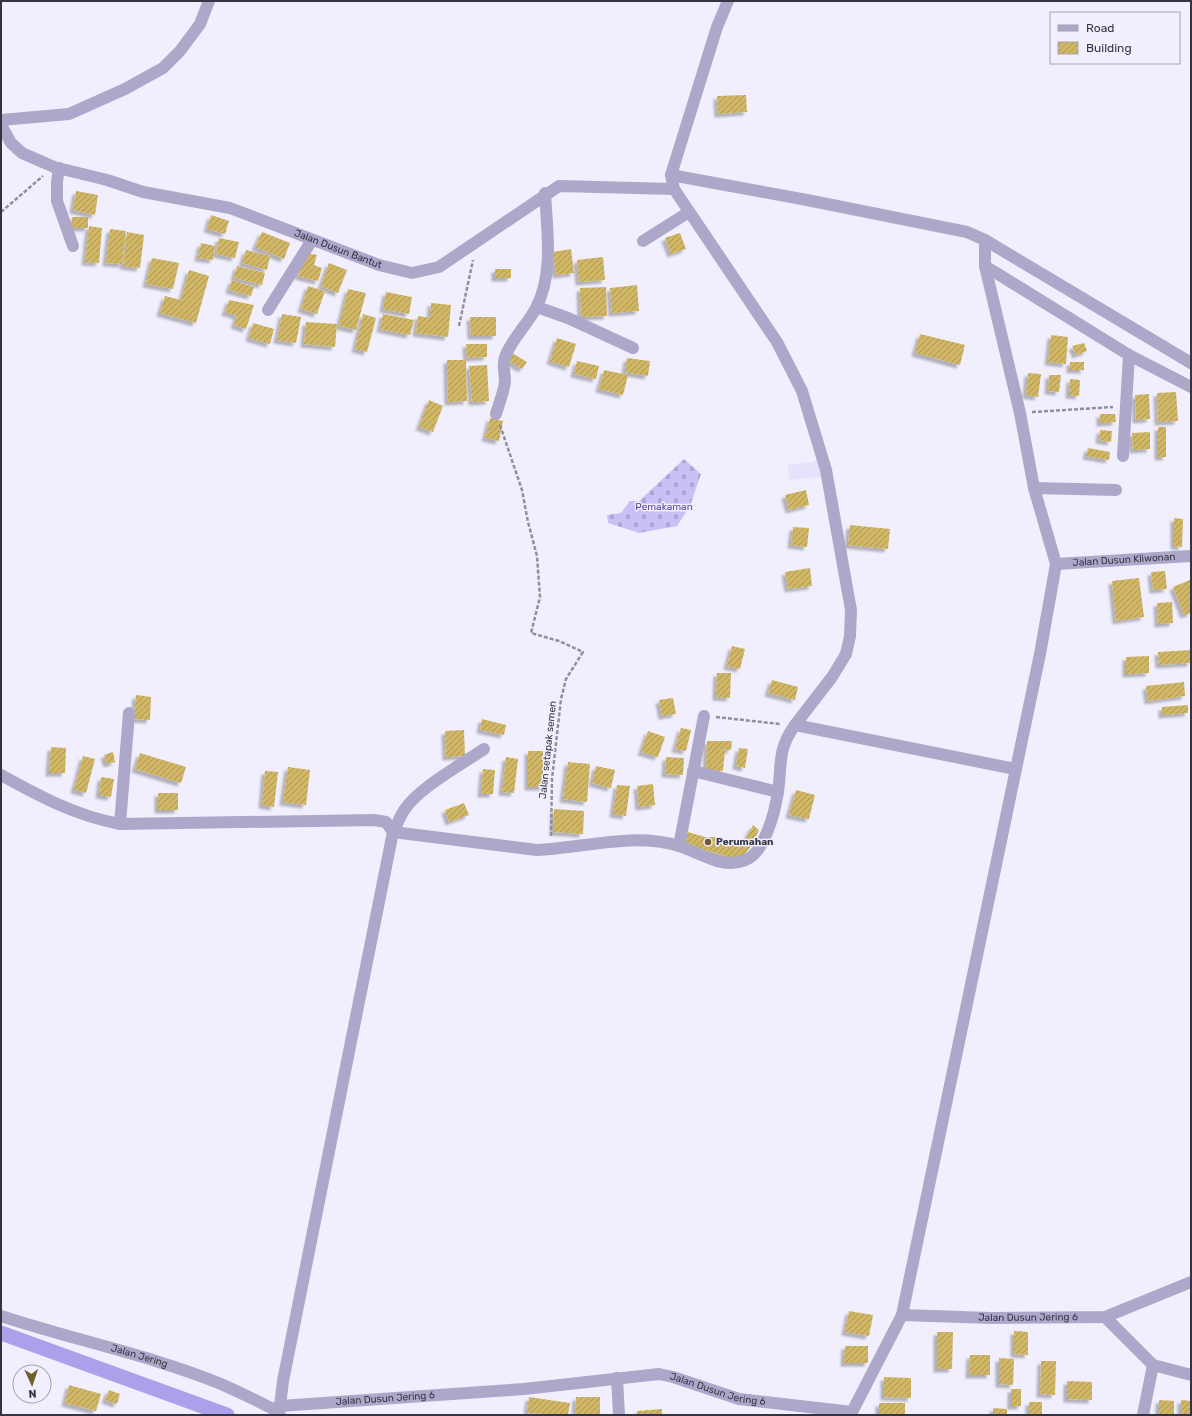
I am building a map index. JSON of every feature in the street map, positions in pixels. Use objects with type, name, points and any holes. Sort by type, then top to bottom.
[{"type":"street","points":[[1,120],[69,114],[125,89],[163,68],[180,51],[200,24],[209,1]]},
{"type":"street","points":[[1,775],[51,802],[98,820],[120,824],[374,820],[386,822],[393,832],[512,848],[551,849],[599,842],[638,840],[657,841],[679,846],[730,864],[750,858],[760,848],[769,827],[778,792],[781,752],[785,739],[832,677],[846,654],[850,636],[851,610],[826,470],[802,391],[778,342],[674,189],[670,175],[717,27],[728,1]]},
{"type":"street","name":"Jalan Dusun Bantut","points":[[1,125],[11,143],[22,153],[56,167],[143,192],[230,208],[379,265],[412,273],[438,267],[559,186],[568,185],[674,189]]},
{"type":"street","points":[[56,167],[57,200],[73,246]]},
{"type":"street","points":[[670,175],[952,228],[985,245],[1191,363]]},
{"type":"street","points":[[496,414],[505,382],[505,358],[508,349],[525,327],[537,306],[546,280],[548,244],[545,194]]},
{"type":"street","points":[[643,241],[690,212]]},
{"type":"street","points":[[268,310],[312,240]]},
{"type":"street","points":[[902,1315],[1040,654],[1056,564],[1034,488],[1020,413],[985,266],[985,245]]},
{"type":"street","points":[[985,266],[1129,355],[1191,387]]},
{"type":"street","points":[[537,306],[568,318],[633,348]]},
{"type":"street","points":[[1123,456],[1129,355]]},
{"type":"street","points":[[1034,488],[1116,490]]},
{"type":"street","name":"Jalan Dusun Kliwonan","points":[[1056,564],[1191,556]]},
{"type":"street","points":[[120,824],[129,713]]},
{"type":"street","points":[[679,846],[704,716]]},
{"type":"street","points":[[795,726],[1015,769]]},
{"type":"street","points":[[278,1410],[393,832],[404,810],[413,800],[424,790],[484,749]]},
{"type":"street","points":[[694,771],[778,792]]},
{"type":"street","points":[[1191,1282],[1105,1317],[1153,1365],[1191,1375]]},
{"type":"street","name":"Jalan Dusun Jering 6","points":[[278,1410],[524,1389],[659,1374],[739,1398],[851,1414],[902,1315],[991,1318],[1105,1317]]},
{"type":"street","name":"Jalan Jering","points":[[1,1316],[181,1370],[221,1384],[278,1410]]},
{"type":"street","points":[[1143,1415],[1153,1365]]},
{"type":"street","points":[[617,1378],[619,1415]]},
{"type":"path","points":[[1,212],[56,167]]},
{"type":"path","points":[[459,326],[477,240]]},
{"type":"path","points":[[1020,413],[1125,407]]},
{"type":"path","name":"Jalan setapak semen","points":[[496,414],[522,490],[528,522],[537,556],[540,597],[531,634],[559,641],[583,652],[566,679],[561,699],[552,779],[551,849]]},
{"type":"path","points":[[704,716],[795,726]]},
{"type":"shaded area","points":[[818,461],[821,477],[789,480],[788,465]]},
{"type":"green space","name":"Pemakaman","points":[[684,459],[701,474],[690,506],[677,526],[639,533],[608,523],[607,515],[621,513],[630,501],[639,501]]},
{"type":"building","points":[[746,95],[747,112],[718,114],[717,96]]},
{"type":"building","points":[[76,191],[98,195],[95,215],[73,210]]},
{"type":"building","points":[[211,215],[229,221],[225,234],[207,229]]},
{"type":"building","points":[[72,217],[88,217],[88,228],[71,228]]},
{"type":"building","points":[[89,226],[102,228],[99,263],[85,262]]},
{"type":"building","points":[[110,229],[126,231],[122,264],[106,263]]},
{"type":"building","points":[[127,232],[144,235],[140,268],[123,266]]},
{"type":"building","points":[[262,232],[290,243],[284,259],[255,247]]},
{"type":"building","points":[[680,233],[686,249],[671,254],[665,238]]},
{"type":"building","points":[[219,238],[239,242],[235,258],[216,254]]},
{"type":"building","points":[[201,243],[215,246],[213,260],[198,258]]},
{"type":"building","points":[[571,249],[574,273],[556,275],[553,252]]},
{"type":"building","points":[[246,250],[270,256],[267,270],[242,263]]},
{"type":"building","points":[[307,253],[317,255],[314,265],[322,268],[318,281],[298,276],[302,262]]},
{"type":"building","points":[[603,257],[605,280],[579,282],[577,260]]},
{"type":"building","points":[[152,258],[179,263],[173,289],[146,284]]},
{"type":"building","points":[[329,263],[347,270],[338,293],[321,286]]},
{"type":"building","points":[[237,266],[265,273],[262,285],[234,278]]},
{"type":"building","points":[[495,269],[511,269],[511,278],[495,278]]},
{"type":"building","points":[[189,270],[209,276],[196,323],[160,313],[165,296],[181,300]]},
{"type":"building","points":[[232,280],[254,287],[251,296],[229,290]]},
{"type":"building","points":[[637,285],[639,311],[612,313],[610,288]]},
{"type":"building","points":[[308,286],[325,291],[317,314],[301,309]]},
{"type":"building","points":[[606,287],[607,316],[581,317],[580,288]]},
{"type":"building","points":[[348,289],[366,293],[356,330],[339,326]]},
{"type":"building","points":[[386,292],[412,297],[409,314],[383,309]]},
{"type":"building","points":[[229,300],[254,305],[246,329],[234,325],[237,316],[225,312]]},
{"type":"building","points":[[431,303],[451,305],[448,337],[416,333],[418,316],[430,318]]},
{"type":"building","points":[[282,314],[301,317],[296,343],[277,340]]},
{"type":"building","points":[[363,314],[376,318],[367,352],[355,349]]},
{"type":"building","points":[[383,314],[414,320],[410,335],[380,329]]},
{"type":"building","points":[[470,317],[496,317],[496,336],[471,336]]},
{"type":"building","points":[[306,322],[337,324],[335,347],[304,344]]},
{"type":"building","points":[[253,323],[274,329],[270,344],[249,338]]},
{"type":"building","points":[[920,334],[965,345],[960,365],[915,353]]},
{"type":"building","points":[[1051,335],[1068,337],[1066,364],[1048,362]]},
{"type":"building","points":[[557,338],[576,344],[569,367],[550,361]]},
{"type":"building","points":[[1084,343],[1087,351],[1076,355],[1072,346]]},
{"type":"building","points":[[466,344],[487,344],[487,357],[467,358]]},
{"type":"building","points":[[512,353],[527,362],[522,369],[507,360]]},
{"type":"building","points":[[627,358],[650,361],[648,376],[625,372]]},
{"type":"building","points":[[447,360],[466,360],[467,401],[448,402]]},
{"type":"building","points":[[577,361],[599,366],[596,379],[574,374]]},
{"type":"building","points":[[1070,362],[1084,362],[1084,370],[1070,370]]},
{"type":"building","points":[[487,365],[489,401],[472,402],[469,366]]},
{"type":"building","points":[[604,370],[628,375],[623,395],[599,389]]},
{"type":"building","points":[[1028,373],[1041,374],[1038,397],[1026,395]]},
{"type":"building","points":[[1049,375],[1061,375],[1059,392],[1048,391]]},
{"type":"building","points":[[1070,379],[1080,380],[1079,396],[1069,395]]},
{"type":"building","points":[[1176,392],[1178,421],[1158,422],[1157,393]]},
{"type":"building","points":[[1149,394],[1150,419],[1136,420],[1135,395]]},
{"type":"building","points":[[429,400],[443,406],[433,432],[419,427]]},
{"type":"building","points":[[1100,414],[1115,414],[1116,422],[1100,423]]},
{"type":"building","points":[[490,418],[503,421],[499,441],[485,438]]},
{"type":"building","points":[[1158,427],[1166,427],[1166,457],[1158,457]]},
{"type":"building","points":[[1100,430],[1112,431],[1111,442],[1099,440]]},
{"type":"building","points":[[1150,432],[1150,449],[1133,450],[1132,433]]},
{"type":"building","points":[[1088,448],[1110,452],[1109,460],[1086,456]]},
{"type":"building","points":[[806,490],[809,505],[789,510],[785,495]]},
{"type":"building","points":[[1174,518],[1183,519],[1182,547],[1174,546]]},
{"type":"building","points":[[850,525],[890,529],[888,549],[848,545]]},
{"type":"building","points":[[793,527],[809,528],[807,547],[791,545]]},
{"type":"building","points":[[810,568],[812,586],[788,589],[785,572]]},
{"type":"building","points":[[1165,571],[1167,589],[1153,590],[1151,572]]},
{"type":"building","points":[[1139,578],[1144,617],[1116,621],[1112,581]]},
{"type":"building","points":[[1190,580],[1191,613],[1184,615],[1173,587]]},
{"type":"building","points":[[1172,602],[1173,623],[1158,624],[1157,603]]},
{"type":"building","points":[[732,646],[745,649],[740,669],[727,666]]},
{"type":"building","points":[[1191,650],[1191,663],[1159,665],[1158,652]]},
{"type":"building","points":[[1149,656],[1149,673],[1126,674],[1126,657]]},
{"type":"building","points":[[717,673],[731,673],[730,698],[716,697]]},
{"type":"building","points":[[772,680],[798,687],[795,700],[768,693]]},
{"type":"building","points":[[1184,682],[1185,696],[1148,701],[1146,686]]},
{"type":"building","points":[[136,695],[151,697],[150,720],[134,719]]},
{"type":"building","points":[[673,698],[676,714],[662,716],[659,700]]},
{"type":"building","points":[[1188,705],[1188,713],[1162,715],[1162,707]]},
{"type":"building","points":[[482,719],[506,725],[504,735],[480,730]]},
{"type":"building","points":[[681,728],[691,730],[686,751],[675,749]]},
{"type":"building","points":[[464,730],[465,756],[446,757],[445,731]]},
{"type":"building","points":[[648,731],[665,737],[658,757],[641,752]]},
{"type":"building","points":[[707,741],[732,741],[731,750],[715,749],[725,750],[723,771],[706,770]]},
{"type":"building","points":[[51,747],[66,748],[65,773],[49,773]]},
{"type":"building","points":[[739,748],[748,749],[745,768],[736,766]]},
{"type":"building","points":[[528,751],[543,751],[543,787],[528,787]]},
{"type":"building","points":[[113,752],[115,762],[107,764],[104,755]]},
{"type":"building","points":[[140,753],[186,767],[181,783],[135,769]]},
{"type":"building","points":[[83,756],[95,759],[86,793],[74,790]]},
{"type":"building","points":[[506,757],[518,759],[514,793],[502,792]]},
{"type":"building","points":[[666,757],[684,758],[683,775],[665,774]]},
{"type":"building","points":[[568,762],[590,764],[587,802],[563,799]]},
{"type":"building","points":[[596,766],[615,770],[611,788],[592,783]]},
{"type":"building","points":[[288,767],[310,770],[306,805],[283,802]]},
{"type":"building","points":[[483,769],[495,770],[493,794],[481,794]]},
{"type":"building","points":[[265,771],[278,772],[274,807],[262,805]]},
{"type":"building","points":[[101,777],[114,779],[111,797],[99,795]]},
{"type":"building","points":[[653,784],[655,805],[639,807],[637,786]]},
{"type":"building","points":[[617,785],[630,786],[626,816],[613,814]]},
{"type":"building","points":[[796,790],[815,795],[809,819],[789,815]]},
{"type":"building","points":[[158,793],[178,793],[178,810],[158,810]]},
{"type":"building","points":[[464,803],[469,815],[449,822],[445,810]]},
{"type":"building","points":[[554,809],[584,811],[583,834],[553,832]]},
{"type":"building","name":"Perumahan","points":[[753,825],[759,830],[751,846],[745,854],[736,859],[684,844],[688,832],[705,837],[716,837],[743,844]]},
{"type":"building","points":[[849,1311],[873,1315],[869,1336],[845,1332]]},
{"type":"building","points":[[1014,1331],[1028,1332],[1028,1355],[1014,1354]]},
{"type":"building","points":[[937,1332],[953,1332],[952,1369],[937,1369]]},
{"type":"building","points":[[845,1346],[868,1346],[868,1363],[844,1363]]},
{"type":"building","points":[[970,1355],[990,1355],[990,1375],[969,1375]]},
{"type":"building","points":[[999,1358],[1014,1359],[1013,1385],[999,1384]]},
{"type":"building","points":[[1041,1361],[1056,1361],[1055,1395],[1040,1394]]},
{"type":"building","points":[[884,1377],[911,1378],[911,1398],[884,1397]]},
{"type":"building","points":[[1067,1381],[1092,1382],[1092,1400],[1067,1399]]},
{"type":"building","points":[[69,1385],[101,1394],[96,1411],[65,1403]]},
{"type":"building","points":[[1011,1389],[1021,1389],[1021,1406],[1011,1406]]},
{"type":"building","points":[[109,1390],[120,1394],[117,1404],[105,1400]]},
{"type":"building","points":[[529,1397],[570,1403],[568,1415],[527,1413]]},
{"type":"building","points":[[576,1397],[600,1397],[600,1415],[575,1415]]},
{"type":"building","points":[[1159,1400],[1174,1401],[1174,1415],[1159,1415]]},
{"type":"building","points":[[1181,1400],[1191,1401],[1191,1415],[1181,1415]]},
{"type":"building","points":[[1029,1402],[1042,1402],[1042,1415],[1029,1415]]},
{"type":"building","points":[[879,1403],[905,1403],[905,1415],[879,1415]]},
{"type":"building","points":[[993,1408],[1007,1409],[1007,1415],[993,1415]]},
{"type":"building","points":[[662,1409],[662,1415],[637,1415],[637,1411]]},
{"type":"waterway","points":[[1,1333],[227,1415]]},
{"type":"place","name":"Perumahan","points":[[708,842]]}]
